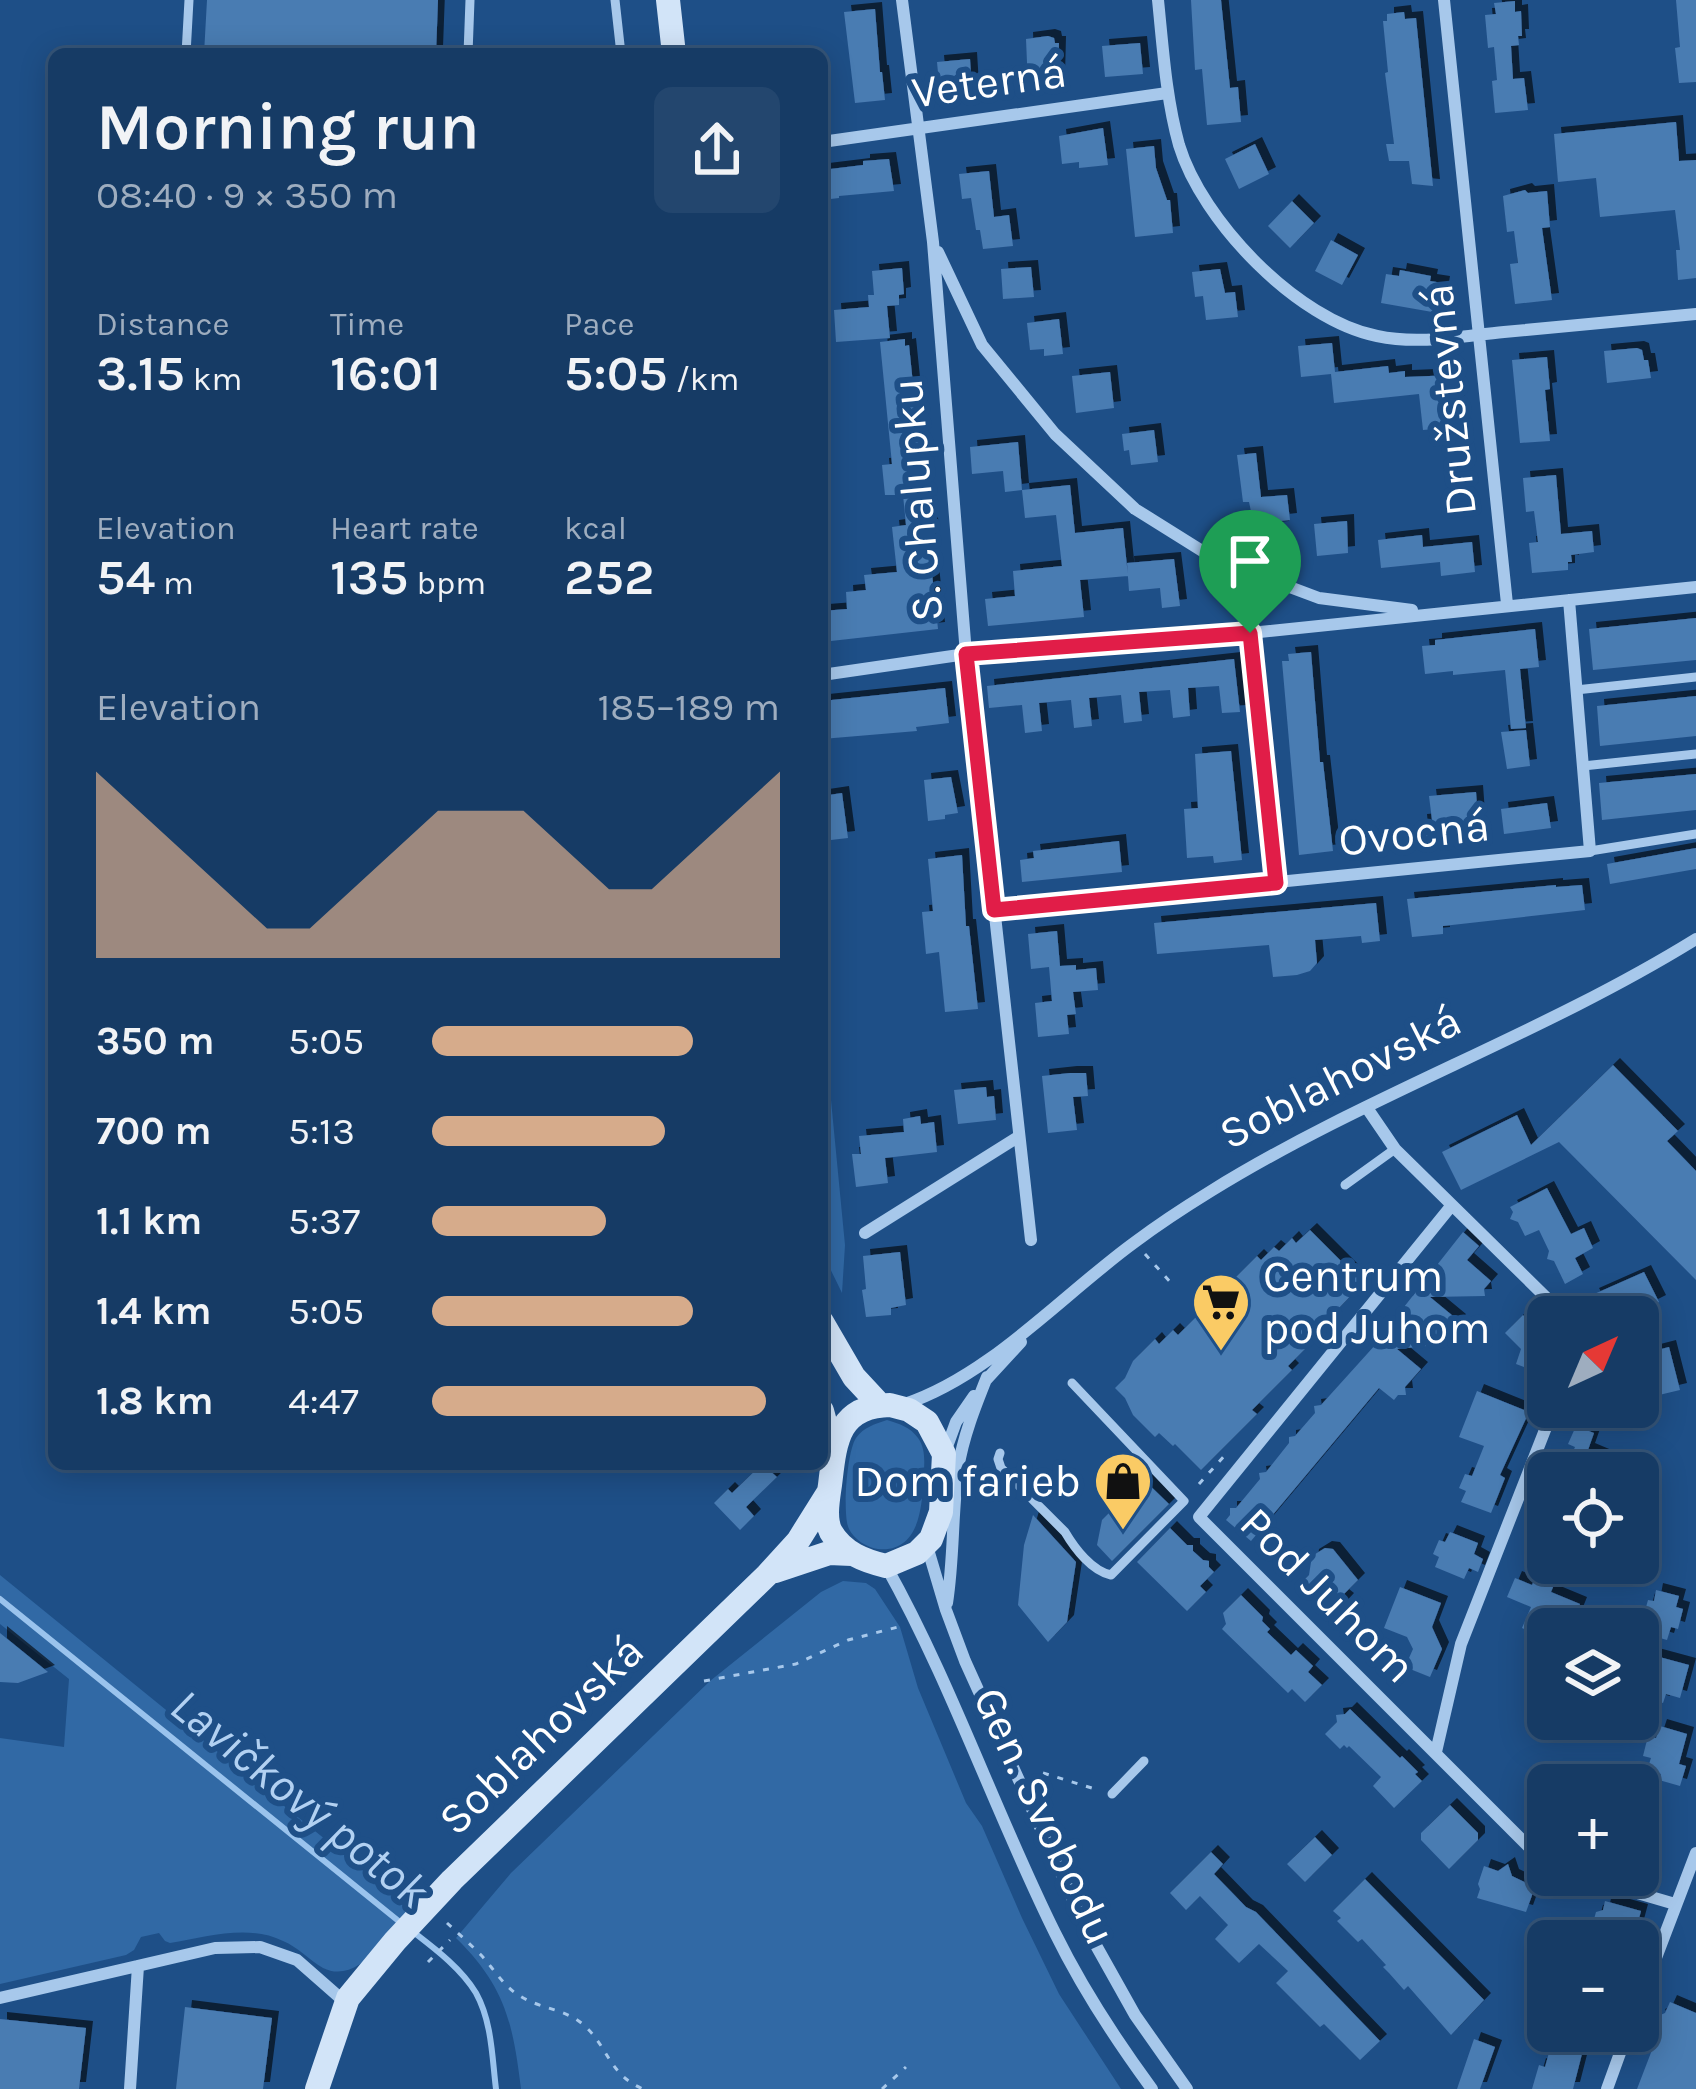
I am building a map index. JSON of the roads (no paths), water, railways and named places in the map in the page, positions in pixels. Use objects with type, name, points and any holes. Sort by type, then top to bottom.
[{"type":"street","points":[[668,0],[673,48]]},
{"type":"street","name":"S. Chalupku","points":[[902,0],[933,242],[966,654],[1030,1240]]},
{"type":"street","points":[[1158,0],[1167,93],[1181,150],[1206,202],[1280,284],[1328,318],[1375,336],[1432,341],[1696,314]]},
{"type":"street","name":"Družstevná","points":[[1444,0],[1507,604]]},
{"type":"street","name":"Veterná","points":[[828,141],[1167,93]]},
{"type":"street","points":[[933,242],[982,345],[1054,434],[1135,509],[1216,560],[1319,598],[1431,612]]},
{"type":"street","points":[[828,674],[966,654],[1250,633],[1696,586]]},
{"type":"street","points":[[1569,600],[1590,851]]},
{"type":"street","points":[[1250,633],[1276,883]]},
{"type":"street","name":"Ovocná","points":[[994,910],[1590,851]]},
{"type":"street","name":"Soblahovská","points":[[890,1405],[937,1393],[1042,1319],[1134,1242],[1213,1190],[1311,1136],[1606,990],[1696,939]]},
{"type":"street","points":[[1367,1108],[1395,1149],[1545,1296]]},
{"type":"street","points":[[865,1233],[1018,1137]]},
{"type":"street","name":"Pod Juhom","points":[[1452,1205],[1199,1517],[1527,1845]]},
{"type":"street","name":"Soblahovská","points":[[951,1462],[956,1422],[987,1377],[1042,1319]]},
{"type":"street","points":[[767,1575],[829,1553],[852,1554],[886,1566],[899,1562],[927,1546],[941,1512],[951,1462],[927,1422],[890,1405],[854,1377],[828,1332]]},
{"type":"street","name":"Soblahovská","points":[[951,1462],[987,1377]]},
{"type":"street","points":[[852,1554],[829,1530],[837,1438],[851,1417],[865,1408],[890,1405]]},
{"type":"street","name":"Pod Juhom","points":[[1436,1752],[1461,1644],[1546,1428]]},
{"type":"street","points":[[828,1434],[834,1455]]},
{"type":"street","name":"Gen. Svobodu","points":[[946,1610],[952,1569],[951,1462]]},
{"type":"street","name":"Soblahovská","points":[[317,2089],[346,2003],[395,1942],[767,1575],[798,1541],[829,1493]]},
{"type":"street","name":"Gen. Svobodu","points":[[927,1546],[946,1610],[1084,1924],[1135,2015],[1187,2089]]},
{"type":"street","name":"Gen. Svobodu","points":[[886,1566],[917,1621],[1057,1937],[1113,2035],[1152,2089]]},
{"type":"street","points":[[1659,1948],[1696,1853]]},
{"type":"street","points":[[1648,1896],[1675,1904]]},
{"type":"street","points":[[0,1999],[215,1948],[260,1947],[296,1960],[346,2003]]},
{"type":"street","points":[[130,2089],[138,1966]]},
{"type":"street","points":[[1607,2089],[1620,2052]]},
{"type":"lane","points":[[186,48],[189,0]]},
{"type":"lane","points":[[468,48],[470,0]]},
{"type":"lane","points":[[614,0],[620,48]]},
{"type":"lane","points":[[1576,690],[1696,677]]},
{"type":"lane","points":[[1583,766],[1696,754]]},
{"type":"lane","points":[[1590,851],[1696,834]]},
{"type":"lane","points":[[1345,1185],[1395,1149]]},
{"type":"lane","points":[[1000,1453],[1001,1468],[1097,1569],[1111,1575],[1184,1501],[1072,1383]]},
{"type":"lane","points":[[1112,1794],[1144,1761]]},
{"type":"waterway","name":"Lavičkový potok","points":[[0,1599],[401,1923]]},
{"type":"waterway","name":"Lavičkový potok","points":[[412,1931],[455,1967],[476,1993],[488,2028],[496,2089]]},
{"type":"place","name":"Centrum pod Juhom","points":[[1221,1353]]},
{"type":"place","name":"Dom farieb","points":[[1123,1532]]}]
